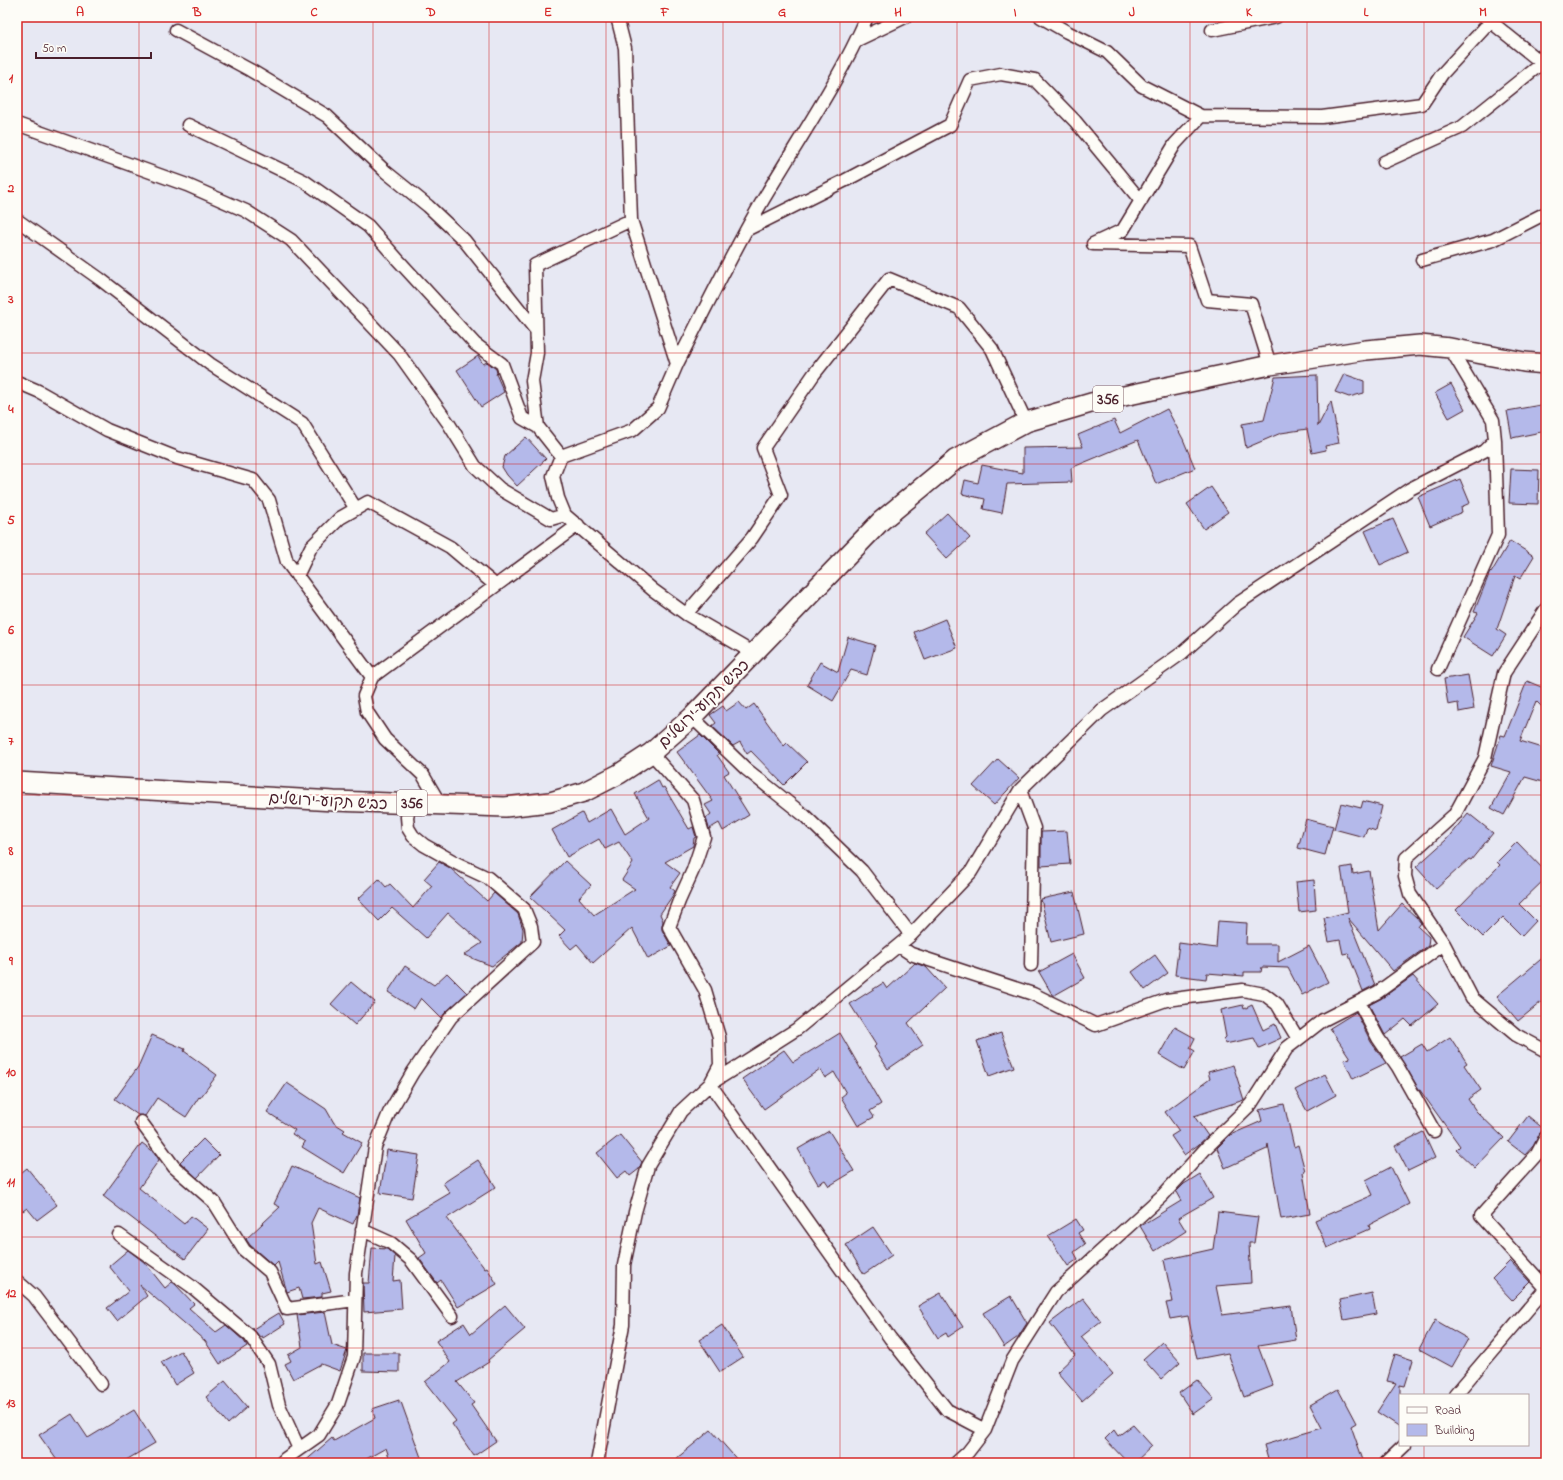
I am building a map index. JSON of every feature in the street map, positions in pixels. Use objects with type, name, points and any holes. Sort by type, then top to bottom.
[{"type":"main road","name":"356","points":[[755,654],[881,520],[954,460],[1026,422],[1091,403],[1270,365],[1366,350],[1420,345],[1450,348],[1524,362],[1546,364]]},
{"type":"main road","name":"כביש תקוע–ירושלים","points":[[17,782],[326,801],[505,807],[550,802],[584,792],[619,774],[651,753],[692,717],[755,654]]},
{"type":"street","points":[[617,17],[625,48],[631,220],[677,364]]},
{"type":"street","points":[[755,654],[686,614],[653,590],[565,515],[558,498],[553,476],[561,456],[633,430],[658,408],[677,364],[746,230],[837,78],[867,17]]},
{"type":"street","points":[[857,40],[905,17]]},
{"type":"street","points":[[1042,17],[1067,32],[1107,52],[1142,86],[1201,116],[1322,117],[1422,104],[1442,74],[1488,20],[1544,65],[1462,127],[1384,162]]},
{"type":"street","points":[[1212,30],[1276,17]]},
{"type":"street","points":[[176,30],[250,70],[327,116],[386,172],[428,206],[464,240],[535,329]]},
{"type":"street","points":[[746,230],[950,125],[970,80],[1001,74],[1035,80],[1075,121],[1141,201]]},
{"type":"street","points":[[1201,116],[1175,144],[1123,230],[1093,244],[1189,246],[1207,300],[1251,304],[1270,365]]},
{"type":"street","points":[[17,124],[187,185],[246,211],[291,240],[399,354],[449,424],[475,466],[500,489],[551,519],[565,515]]},
{"type":"street","points":[[188,125],[304,181],[368,226],[475,344],[502,364],[522,418],[538,427],[561,456]]},
{"type":"street","points":[[1422,260],[1493,240],[1546,213]]},
{"type":"street","points":[[17,220],[100,279],[210,364],[302,423],[356,509]]},
{"type":"street","points":[[538,427],[532,381],[537,354],[535,329],[535,265],[631,220]]},
{"type":"street","points":[[686,614],[752,538],[781,495],[763,448],[814,374],[889,279],[959,308],[992,349],[1026,422]]},
{"type":"street","points":[[1438,669],[1498,535],[1493,420],[1450,348]]},
{"type":"street","points":[[17,382],[38,391],[107,430],[177,458],[253,480],[268,500],[287,562],[372,677]]},
{"type":"street","points":[[597,1463],[623,1325],[624,1266],[635,1212],[648,1166],[680,1111],[710,1084],[797,1029],[912,936],[970,872],[1020,790],[1102,710],[1182,652],[1237,604],[1410,489],[1484,451],[1495,440]]},
{"type":"street","points":[[297,576],[311,547],[340,518],[368,502],[450,547],[495,585]]},
{"type":"street","points":[[440,804],[423,775],[385,738],[367,712],[364,696],[372,677],[578,525]]},
{"type":"street","points":[[1546,609],[1504,674],[1485,758],[1455,814],[1406,858],[1405,876],[1410,894],[1444,944],[1472,998],[1516,1035],[1546,1051]]},
{"type":"street","points":[[692,717],[746,770],[805,816],[862,872],[912,936]]},
{"type":"street","points":[[651,753],[693,800],[704,837],[693,870],[669,927],[705,990],[719,1037],[720,1065],[710,1084]]},
{"type":"street","points":[[1020,790],[1034,828],[1031,965]]},
{"type":"street","points":[[281,1463],[319,1435],[338,1404],[354,1357],[356,1273],[375,1147],[388,1113],[413,1072],[451,1017],[533,942],[531,926],[524,909],[488,878],[458,864],[424,845],[413,836],[408,828],[407,817],[410,803]]},
{"type":"street","points":[[956,1463],[968,1452],[985,1430],[1012,1362],[1056,1292],[1163,1195],[1207,1146],[1251,1104],[1287,1048],[1323,1020],[1378,992],[1444,944]]},
{"type":"street","points":[[899,946],[911,954],[1033,994],[1096,1025],[1166,1000],[1243,990],[1264,994],[1277,1004],[1298,1039]]},
{"type":"street","points":[[1359,1002],[1378,1038],[1398,1067],[1434,1131]]},
{"type":"street","points":[[710,1084],[890,1338],[947,1410],[985,1430]]},
{"type":"street","points":[[141,1122],[174,1167],[214,1202],[244,1250],[270,1272],[287,1309],[355,1300]]},
{"type":"street","points":[[1456,1394],[1546,1288],[1481,1216],[1537,1154],[1546,1137]]},
{"type":"street","points":[[362,1230],[391,1243],[411,1260],[452,1316]]},
{"type":"street","points":[[118,1235],[191,1286],[250,1336],[269,1364],[279,1404],[299,1449]]},
{"type":"street","points":[[17,1281],[34,1296],[101,1384]]},
{"type":"street","points":[[1386,1463],[1404,1446]]},
{"type":"building","points":[[478,356],[483,364],[487,362],[496,369],[496,374],[504,392],[481,407],[457,370]]},
{"type":"building","points":[[1344,374],[1364,381],[1364,393],[1349,397],[1335,392]]},
{"type":"building","points":[[1317,375],[1318,426],[1331,401],[1339,443],[1325,446],[1326,450],[1312,453],[1307,429],[1281,433],[1246,448],[1242,424],[1264,420],[1275,377]]},
{"type":"building","points":[[1451,384],[1465,409],[1449,418],[1435,393]]},
{"type":"building","points":[[1546,404],[1546,431],[1512,438],[1507,411]]},
{"type":"building","points":[[1167,409],[1183,439],[1195,468],[1156,484],[1138,440],[1071,468],[1072,482],[1007,484],[1002,513],[983,509],[985,499],[962,494],[965,480],[978,483],[982,465],[1023,473],[1023,448],[1083,447],[1078,435],[1114,420],[1120,433]]},
{"type":"building","points":[[526,437],[546,459],[517,486],[502,467],[505,456]]},
{"type":"building","points":[[1511,469],[1539,470],[1538,504],[1509,503]]},
{"type":"building","points":[[1460,479],[1470,503],[1461,507],[1462,512],[1430,526],[1418,497]]},
{"type":"building","points":[[1211,487],[1228,512],[1204,529],[1187,504]]},
{"type":"building","points":[[947,513],[970,538],[947,559],[924,534]]},
{"type":"building","points":[[1393,519],[1408,552],[1380,565],[1365,531]]},
{"type":"building","points":[[1510,541],[1534,556],[1520,579],[1515,576],[1497,629],[1506,635],[1493,656],[1463,637],[1478,613],[1474,612],[1490,572],[1491,573]]},
{"type":"building","points":[[945,619],[957,648],[925,660],[914,632]]},
{"type":"building","points":[[848,637],[875,645],[867,675],[851,670],[833,701],[807,685],[820,662],[838,672]]},
{"type":"building","points":[[1468,675],[1474,709],[1459,712],[1458,703],[1448,705],[1444,679]]},
{"type":"building","points":[[1527,681],[1546,689],[1546,711],[1536,701],[1520,741],[1546,749],[1546,783],[1525,777],[1504,815],[1491,808],[1511,772],[1491,766],[1501,735],[1505,736]]},
{"type":"building","points":[[739,702],[746,710],[754,704],[784,746],[787,743],[807,762],[784,785],[751,751],[747,754],[740,742],[733,746],[712,726],[716,723],[710,715],[723,706],[726,711]]},
{"type":"building","points":[[700,735],[719,754],[717,755],[729,772],[724,775],[749,815],[723,831],[719,823],[709,829],[706,818],[711,814],[705,805],[713,801],[677,752]]},
{"type":"building","points":[[998,759],[1019,778],[994,805],[973,786]]},
{"type":"building","points":[[658,780],[662,788],[664,787],[689,829],[693,827],[696,837],[694,838],[693,846],[665,862],[680,873],[670,887],[675,891],[660,914],[663,921],[662,930],[671,946],[648,959],[632,928],[593,963],[577,944],[571,949],[559,936],[565,930],[530,897],[565,861],[591,885],[579,898],[594,915],[635,889],[622,880],[633,863],[619,842],[605,849],[599,839],[567,857],[552,830],[582,813],[587,823],[611,809],[625,834],[649,818],[635,794]]},
{"type":"building","points":[[1363,801],[1382,806],[1376,831],[1367,828],[1364,837],[1334,829],[1341,803],[1361,808]]},
{"type":"building","points":[[1468,813],[1493,833],[1471,860],[1469,859],[1436,889],[1416,867],[1446,840]]},
{"type":"building","points":[[1306,819],[1333,826],[1325,855],[1298,848]]},
{"type":"building","points":[[1067,831],[1070,864],[1041,866],[1041,832]]},
{"type":"building","points":[[1517,842],[1546,872],[1546,878],[1519,904],[1536,921],[1522,936],[1503,917],[1483,937],[1456,910],[1500,865],[1497,862]]},
{"type":"building","points":[[439,862],[450,868],[487,901],[494,893],[518,914],[523,929],[522,942],[492,966],[464,955],[482,943],[448,913],[426,938],[392,908],[379,921],[358,899],[379,879],[386,887],[390,884],[413,908],[432,886],[424,879]]},
{"type":"building","points":[[1352,866],[1353,874],[1369,871],[1379,930],[1402,904],[1417,918],[1421,923],[1418,927],[1429,937],[1428,946],[1393,971],[1348,918],[1375,985],[1363,991],[1348,953],[1343,954],[1340,940],[1329,942],[1324,918],[1348,912],[1341,868]]},
{"type":"building","points":[[1314,880],[1316,910],[1299,912],[1296,882]]},
{"type":"building","points":[[1074,892],[1084,934],[1051,942],[1041,899]]},
{"type":"building","points":[[1218,921],[1247,923],[1246,944],[1278,944],[1278,962],[1309,946],[1328,982],[1302,995],[1288,968],[1262,967],[1261,972],[1244,972],[1244,976],[1207,973],[1206,979],[1175,975],[1179,943],[1216,948]]},
{"type":"building","points":[[1072,954],[1085,978],[1053,996],[1039,972]]},
{"type":"building","points":[[1155,955],[1168,973],[1145,990],[1132,972]]},
{"type":"building","points":[[1546,955],[1546,998],[1518,1021],[1497,996]]},
{"type":"building","points":[[915,963],[926,967],[945,988],[908,1023],[923,1045],[888,1069],[874,1047],[876,1045],[850,1004],[883,983],[887,989]]},
{"type":"building","points":[[405,966],[434,985],[447,973],[467,993],[441,1018],[421,998],[414,1009],[388,992]]},
{"type":"building","points":[[1413,976],[1438,1004],[1412,1026],[1405,1019],[1385,1035],[1369,1005],[1382,998]]},
{"type":"building","points":[[351,982],[375,1002],[355,1025],[331,1004]]},
{"type":"building","points":[[1243,1005],[1244,1009],[1252,1005],[1263,1030],[1275,1024],[1281,1038],[1259,1048],[1254,1038],[1225,1044],[1224,1039],[1226,1037],[1221,1010]]},
{"type":"building","points":[[1356,1012],[1371,1042],[1386,1063],[1353,1079],[1344,1060],[1350,1058],[1330,1028]]},
{"type":"building","points":[[1175,1027],[1195,1038],[1190,1048],[1195,1051],[1184,1070],[1159,1055]]},
{"type":"building","points":[[840,1033],[881,1104],[870,1111],[874,1117],[858,1126],[841,1097],[846,1093],[834,1072],[825,1078],[820,1069],[764,1109],[742,1079],[784,1050],[793,1062]]},
{"type":"building","points":[[1001,1033],[1014,1067],[989,1076],[977,1041]]},
{"type":"building","points":[[152,1035],[185,1049],[184,1051],[217,1075],[200,1098],[199,1097],[186,1117],[157,1098],[145,1116],[138,1115],[115,1099],[138,1067]]},
{"type":"building","points":[[1450,1037],[1467,1063],[1464,1065],[1481,1090],[1468,1099],[1476,1111],[1504,1138],[1475,1168],[1456,1150],[1460,1146],[1417,1086],[1400,1057],[1422,1044],[1427,1052]]},
{"type":"building","points":[[1233,1065],[1244,1100],[1194,1116],[1208,1136],[1184,1155],[1171,1136],[1179,1131],[1165,1112],[1210,1079],[1208,1072]]},
{"type":"building","points":[[1325,1074],[1336,1095],[1307,1111],[1295,1090]]},
{"type":"building","points":[[287,1083],[326,1109],[334,1123],[345,1130],[343,1132],[362,1143],[344,1173],[302,1147],[305,1142],[292,1134],[295,1130],[267,1112]]},
{"type":"building","points":[[1284,1104],[1294,1147],[1298,1145],[1305,1171],[1303,1172],[1310,1214],[1281,1219],[1268,1144],[1267,1149],[1225,1168],[1217,1148],[1230,1135],[1262,1121],[1259,1110]]},
{"type":"building","points":[[1528,1116],[1545,1130],[1540,1133],[1534,1145],[1525,1155],[1508,1142]]},
{"type":"building","points":[[829,1131],[854,1171],[829,1186],[825,1180],[818,1184],[798,1149]]},
{"type":"building","points":[[1423,1132],[1435,1158],[1408,1171],[1395,1146]]},
{"type":"building","points":[[620,1135],[642,1162],[639,1169],[630,1176],[626,1171],[617,1178],[597,1153]]},
{"type":"building","points":[[203,1139],[219,1155],[197,1178],[180,1162]]},
{"type":"building","points":[[142,1143],[154,1152],[159,1160],[139,1188],[184,1224],[191,1216],[208,1229],[185,1259],[103,1196]]},
{"type":"building","points":[[387,1150],[419,1155],[412,1198],[380,1193]]},
{"type":"building","points":[[478,1160],[496,1187],[447,1218],[485,1269],[487,1268],[497,1284],[458,1307],[441,1280],[437,1283],[419,1258],[426,1253],[406,1219],[450,1193],[443,1183]]},
{"type":"building","points":[[292,1166],[360,1198],[357,1215],[353,1224],[318,1208],[311,1223],[317,1264],[322,1262],[331,1291],[322,1293],[322,1297],[302,1299],[299,1288],[287,1292],[278,1262],[274,1266],[250,1245],[246,1239],[280,1207],[274,1204]]},
{"type":"building","points":[[1391,1167],[1409,1204],[1369,1225],[1370,1229],[1327,1248],[1315,1220],[1373,1195],[1366,1180]]},
{"type":"building","points":[[27,1168],[57,1205],[37,1220],[27,1208],[23,1211],[17,1204],[17,1176]]},
{"type":"building","points":[[1200,1174],[1213,1198],[1178,1218],[1186,1231],[1155,1251],[1140,1226],[1181,1201],[1176,1192],[1184,1184]]},
{"type":"building","points":[[1218,1212],[1258,1217],[1254,1243],[1249,1243],[1251,1283],[1216,1286],[1222,1315],[1291,1306],[1296,1340],[1258,1346],[1273,1386],[1244,1397],[1228,1353],[1197,1359],[1188,1316],[1170,1319],[1166,1303],[1173,1302],[1164,1260],[1213,1249]]},
{"type":"building","points":[[1076,1219],[1083,1230],[1078,1233],[1085,1244],[1074,1252],[1078,1259],[1068,1266],[1048,1236]]},
{"type":"building","points":[[873,1227],[892,1255],[864,1274],[846,1245]]},
{"type":"building","points":[[372,1248],[387,1249],[395,1256],[393,1281],[400,1280],[402,1309],[364,1312],[363,1283],[369,1283]]},
{"type":"building","points":[[128,1250],[144,1262],[165,1288],[172,1282],[175,1284],[194,1304],[189,1308],[216,1332],[226,1325],[244,1341],[247,1346],[220,1364],[205,1341],[140,1285],[147,1296],[117,1321],[107,1308],[129,1291],[109,1266]]},
{"type":"building","points":[[1510,1261],[1530,1282],[1512,1300],[1492,1279]]},
{"type":"building","points":[[941,1293],[963,1327],[948,1337],[946,1333],[938,1338],[918,1306]]},
{"type":"building","points":[[1372,1293],[1376,1314],[1344,1320],[1340,1300]]},
{"type":"building","points":[[1011,1296],[1027,1323],[1018,1337],[1004,1347],[983,1313]]},
{"type":"building","points":[[1083,1298],[1101,1321],[1081,1337],[1113,1374],[1082,1401],[1057,1372],[1075,1355],[1050,1323]]},
{"type":"building","points":[[505,1305],[525,1329],[488,1360],[489,1362],[457,1382],[474,1403],[471,1405],[496,1441],[474,1456],[452,1424],[456,1421],[425,1382],[450,1362],[436,1341],[464,1323],[471,1334]]},
{"type":"building","points":[[325,1312],[332,1345],[347,1350],[340,1371],[321,1364],[293,1379],[285,1364],[291,1361],[288,1355],[302,1347],[297,1315]]},
{"type":"building","points":[[279,1313],[285,1324],[263,1338],[262,1336],[260,1337],[253,1329]]},
{"type":"building","points":[[1435,1320],[1468,1339],[1452,1367],[1419,1349]]},
{"type":"building","points":[[722,1325],[743,1357],[720,1372],[699,1340]]},
{"type":"building","points":[[1162,1342],[1180,1362],[1161,1379],[1143,1359]]},
{"type":"building","points":[[181,1351],[194,1373],[175,1385],[161,1362]]},
{"type":"building","points":[[363,1353],[399,1353],[399,1372],[363,1371]]},
{"type":"building","points":[[1395,1354],[1413,1360],[1405,1386],[1400,1385],[1399,1426],[1377,1412],[1396,1383],[1387,1381]]},
{"type":"building","points":[[1197,1380],[1214,1399],[1193,1414],[1179,1393]]},
{"type":"building","points":[[225,1381],[247,1407],[228,1424],[206,1397]]},
{"type":"building","points":[[1338,1389],[1356,1423],[1351,1426],[1364,1463],[1269,1463],[1264,1445],[1322,1428],[1310,1405]]},
{"type":"building","points":[[399,1400],[423,1463],[391,1463],[386,1448],[359,1463],[303,1463],[332,1438],[334,1441],[375,1418],[372,1409]]},
{"type":"building","points":[[134,1410],[155,1443],[121,1463],[59,1463],[39,1435],[72,1414],[88,1438]]},
{"type":"building","points":[[1133,1425],[1152,1446],[1134,1463],[1128,1463],[1105,1439],[1114,1430],[1118,1436]]},
{"type":"building","points":[[711,1430],[740,1463],[671,1463]]}]
